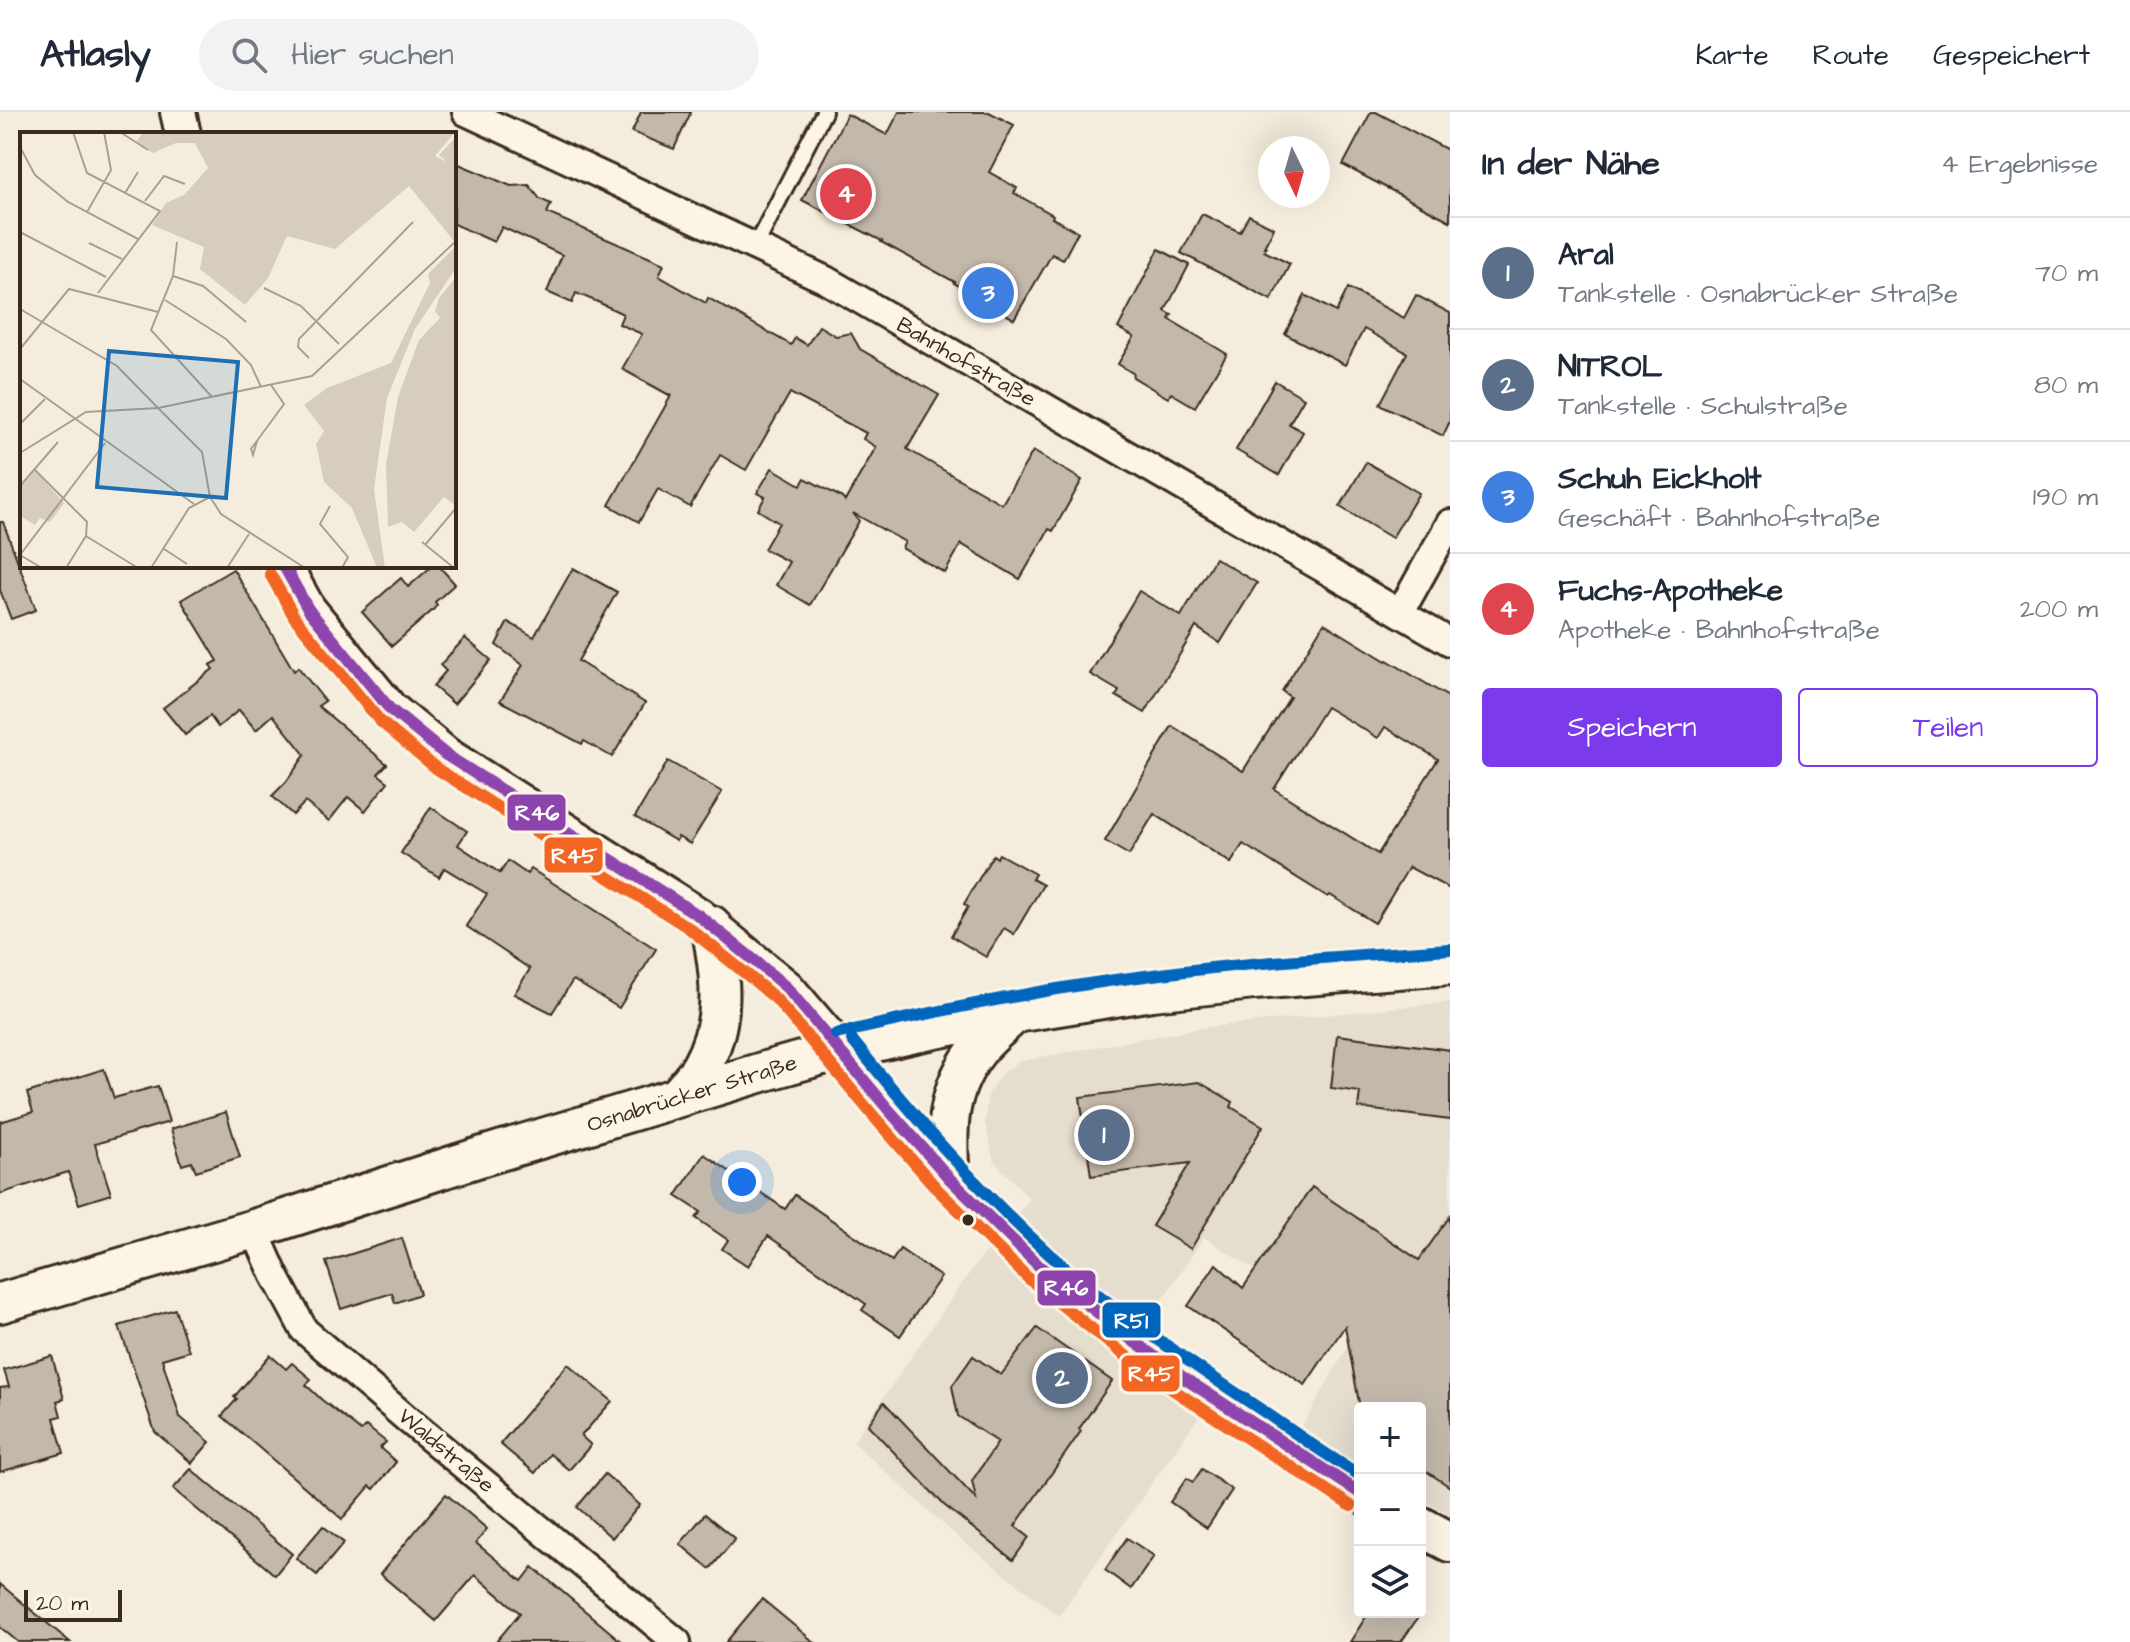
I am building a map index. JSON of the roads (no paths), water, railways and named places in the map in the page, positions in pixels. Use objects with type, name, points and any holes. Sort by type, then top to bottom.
[{"type":"main road","points":[[678,1097],[700,1069],[720,1013],[718,966],[711,925]]},
{"type":"main road","name":"Osnabrücker Straße","points":[[0,1303],[840,1050],[1015,1013],[1152,991],[1450,965]]},
{"type":"main road","points":[[950,1179],[947,1135],[951,1102],[964,1071],[980,1047],[1015,1013]]},
{"type":"main road","points":[[840,1050],[950,1179],[1039,1266],[1184,1378],[1354,1489]]},
{"type":"main road","points":[[1426,1529],[1450,1542]]},
{"type":"street","points":[[178,112],[183,132]]},
{"type":"street","name":"Bahnhofstraße","points":[[466,112],[826,280],[1450,642]]},
{"type":"street","points":[[1400,613],[1450,523]]},
{"type":"street","points":[[285,568],[308,609],[390,709],[446,755],[698,915],[787,988],[840,1050]]},
{"type":"street","name":"Waldstraße","points":[[254,1229],[304,1330],[677,1642]]},
{"type":"lane","points":[[755,247],[824,112]]},
{"type":"place","name":"Fuchs-Apotheke","points":[[846,194]]},
{"type":"place","name":"Schuh Eickholt","points":[[988,293]]},
{"type":"place","name":"Aral","points":[[1104,1135]]},
{"type":"place","name":"NITROL","points":[[1062,1378]]}]
